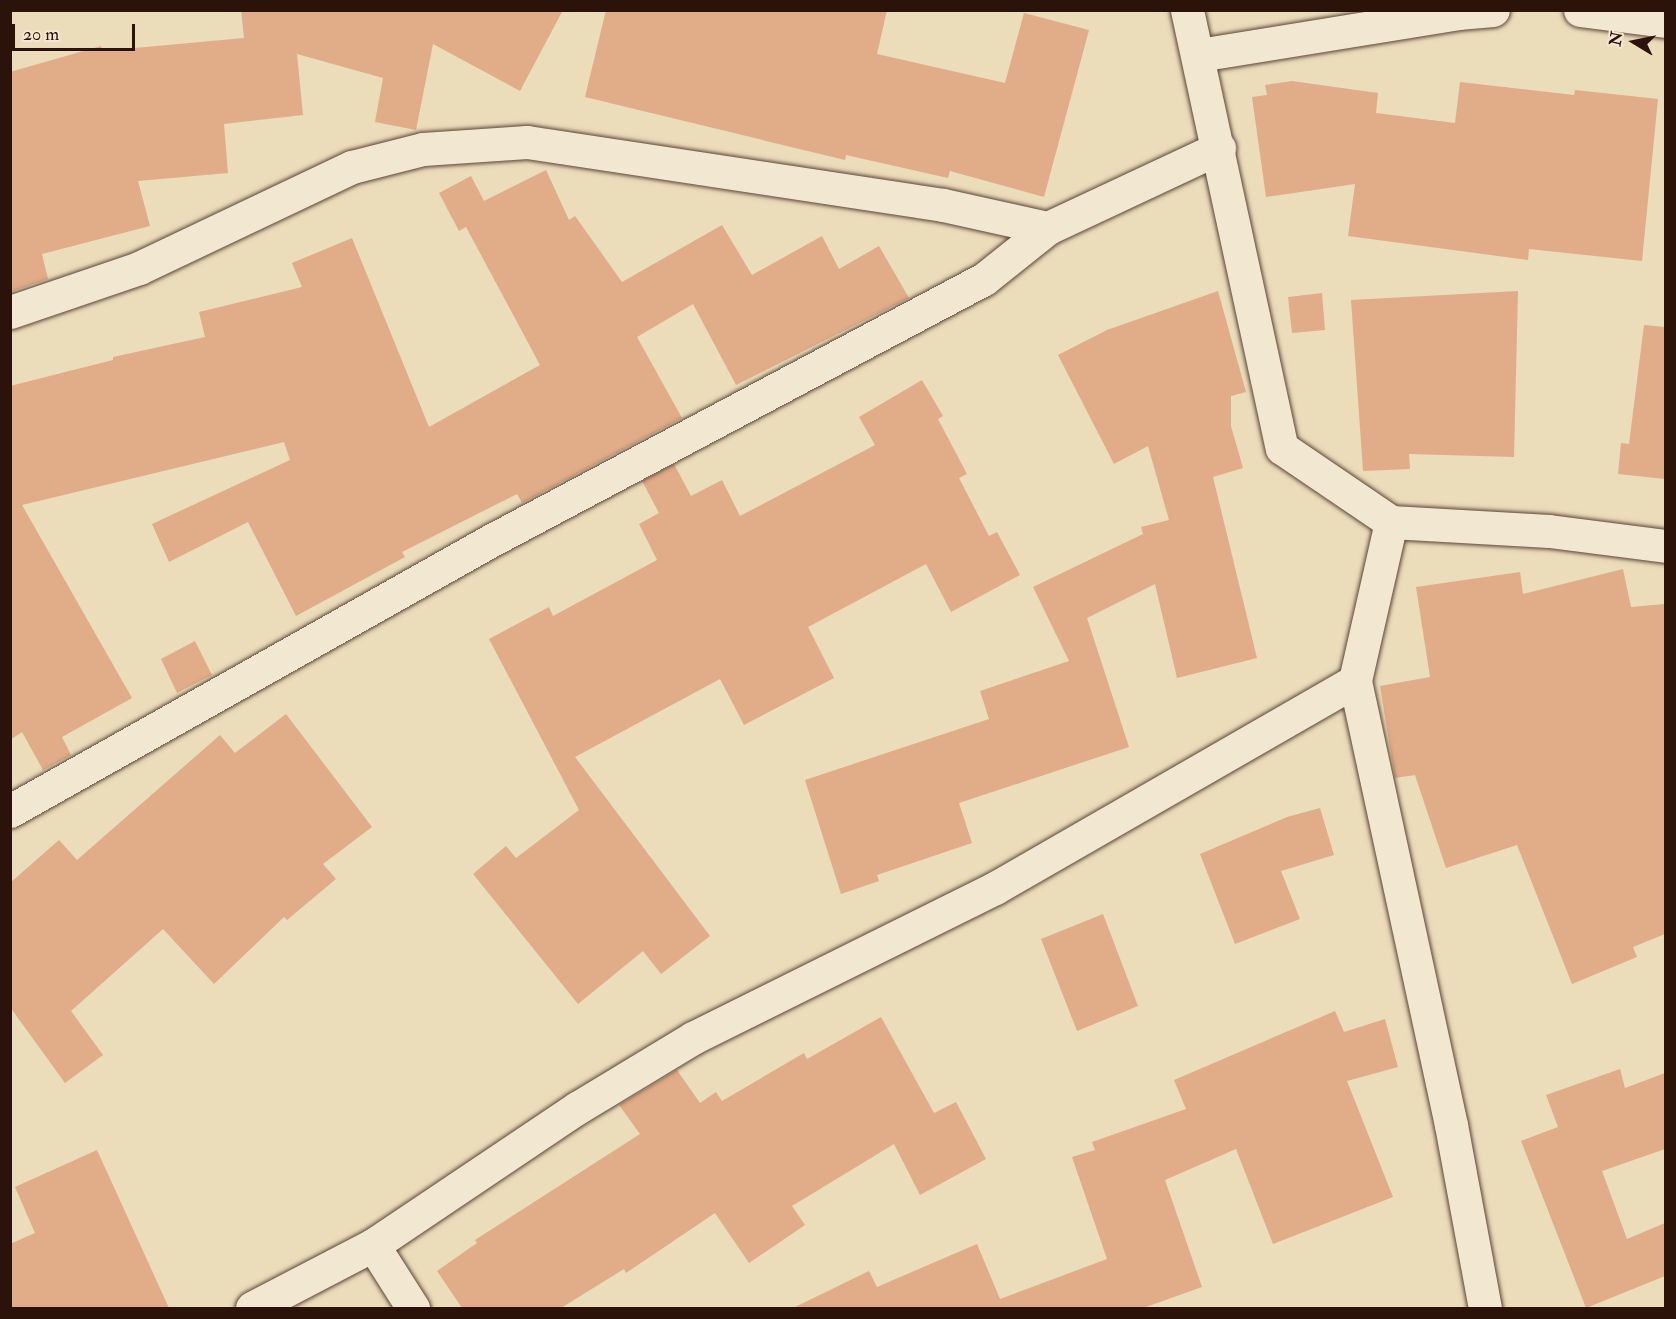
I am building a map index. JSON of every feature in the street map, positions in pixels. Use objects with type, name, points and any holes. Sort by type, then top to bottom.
[{"type":"street","points":[[1187,10],[1199,55],[1282,448],[1391,522],[1550,531],[1665,546]]},
{"type":"street","points":[[1199,55],[1458,12],[1493,10]]},
{"type":"street","points":[[1580,10],[1665,21]]},
{"type":"street","points":[[10,312],[139,268],[352,167],[423,149],[527,142],[943,204],[1048,228]]},
{"type":"street","points":[[10,811],[490,541],[984,279],[1048,228],[1219,148]]},
{"type":"street","points":[[1391,522],[1355,681],[1451,1125],[1485,1308]]},
{"type":"street","points":[[252,1308],[373,1245],[577,1108],[693,1038],[995,888],[1355,681]]},
{"type":"street","points":[[373,1245],[413,1308]]},
{"type":"building","points":[[241,10],[563,10],[520,91],[433,44],[416,130],[375,122],[383,78],[297,54],[303,115],[224,124],[228,173],[138,181],[150,226],[42,254],[48,279],[10,292],[10,72],[101,46],[102,51],[244,38]]},
{"type":"building","points":[[606,10],[887,10],[877,54],[1005,83],[1024,13],[1089,30],[1044,197],[950,171],[948,178],[846,155],[845,160],[585,97]]},
{"type":"building","points":[[1292,81],[1378,93],[1376,113],[1455,123],[1460,82],[1574,95],[1575,90],[1658,99],[1642,261],[1529,249],[1528,260],[1348,236],[1355,184],[1266,197],[1252,97],[1267,95],[1265,85]]},
{"type":"building","points":[[546,170],[569,220],[575,216],[622,282],[722,225],[752,275],[822,236],[839,269],[879,246],[909,298],[736,385],[693,304],[637,337],[682,418],[522,503],[517,494],[402,552],[405,557],[296,616],[248,522],[169,562],[152,524],[290,460],[284,442],[22,505],[132,698],[62,737],[71,755],[43,770],[22,732],[10,740],[10,386],[113,360],[113,357],[205,337],[199,312],[302,287],[292,263],[352,238],[429,427],[540,365],[466,227],[459,231],[439,193],[471,176],[484,201]]},
{"type":"building","points":[[1218,291],[1246,392],[1231,396],[1231,426],[1243,468],[1213,477],[1257,658],[1177,678],[1155,584],[1087,618],[1129,747],[959,803],[972,843],[877,875],[879,881],[841,894],[805,780],[989,719],[980,691],[1069,661],[1033,587],[1143,534],[1141,527],[1169,520],[1148,446],[1114,464],[1058,355],[1107,330]]},
{"type":"building","points":[[1518,291],[1514,457],[1409,454],[1410,469],[1363,471],[1351,300]]},
{"type":"building","points":[[1322,293],[1325,330],[1292,333],[1288,297]]},
{"type":"building","points":[[1644,325],[1665,327],[1665,479],[1618,474],[1621,443],[1629,444]]},
{"type":"building","points":[[922,380],[943,416],[938,419],[967,474],[959,478],[989,536],[997,532],[1020,575],[951,612],[926,564],[808,627],[834,678],[744,725],[720,679],[575,757],[710,936],[661,974],[643,951],[578,1004],[473,874],[506,846],[516,858],[579,810],[489,639],[549,607],[553,616],[657,560],[639,524],[659,513],[642,481],[674,464],[691,496],[722,480],[740,516],[875,445],[859,417]]},
{"type":"building","points":[[1623,569],[1631,607],[1665,604],[1665,934],[1633,947],[1637,957],[1572,984],[1517,845],[1446,868],[1415,775],[1395,778],[1380,686],[1430,677],[1416,587],[1520,572],[1523,594]]},
{"type":"building","points":[[195,641],[212,675],[177,693],[161,659]]},
{"type":"building","points":[[286,714],[372,827],[323,864],[336,879],[287,920],[284,917],[214,984],[163,929],[71,1011],[103,1055],[65,1083],[10,1007],[10,883],[59,840],[77,860],[220,735],[235,753]]},
{"type":"building","points":[[1320,808],[1334,855],[1281,871],[1300,919],[1235,944],[1200,854],[1287,817]]},
{"type":"building","points":[[1103,914],[1138,1006],[1077,1031],[1041,939]]},
{"type":"building","points":[[1335,1011],[1344,1032],[1385,1019],[1398,1067],[1347,1081],[1393,1197],[1273,1244],[1236,1149],[1165,1180],[1202,1287],[1143,1308],[793,1308],[869,1271],[877,1287],[977,1244],[1000,1299],[1107,1259],[1072,1157],[1095,1150],[1092,1142],[1186,1109],[1174,1080]]},
{"type":"building","points":[[881,1017],[934,1113],[956,1102],[986,1159],[920,1195],[894,1144],[792,1206],[805,1225],[749,1263],[715,1213],[626,1273],[624,1269],[561,1308],[462,1308],[437,1271],[477,1243],[475,1240],[640,1134],[619,1105],[677,1070],[700,1103],[716,1092],[722,1101],[804,1053],[807,1059]]},
{"type":"building","points":[[1620,1069],[1625,1088],[1665,1073],[1665,1149],[1602,1171],[1627,1239],[1665,1223],[1665,1276],[1586,1308],[1521,1141],[1558,1127],[1546,1095]]},
{"type":"building","points":[[97,1150],[169,1308],[10,1308],[10,1244],[35,1233],[15,1187]]}]
